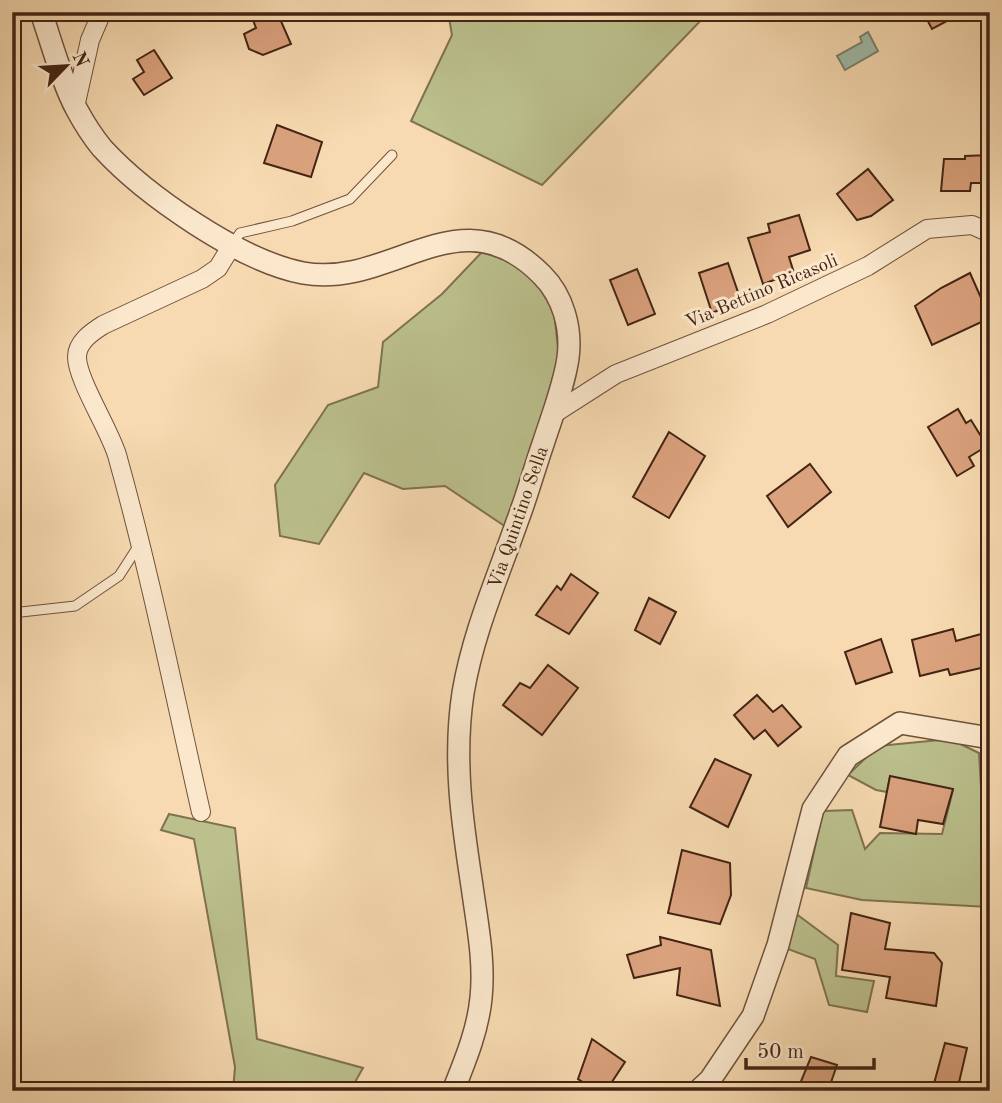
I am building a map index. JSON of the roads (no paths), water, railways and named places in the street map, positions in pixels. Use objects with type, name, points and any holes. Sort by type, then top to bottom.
[{"type":"street","name":"Via Quintino Sella","points":[[41,12],[75,107],[100,146],[132,176],[167,203],[232,245],[298,272],[325,276],[372,267],[444,242],[489,243],[526,259],[557,293],[568,330],[568,357],[518,520],[468,664],[461,710],[458,746],[459,797],[477,922],[482,979],[477,1022],[453,1091]]},
{"type":"street","points":[[75,107],[98,17]]},
{"type":"street","name":"Via Bettino Ricasoli","points":[[552,415],[616,374],[767,314],[868,267],[927,229],[972,225],[990,233]]},
{"type":"street","points":[[201,812],[140,544],[115,450],[77,357],[79,347],[90,333],[202,278],[218,268],[232,245]]},
{"type":"street","points":[[698,1091],[710,1080],[753,1016],[778,945],[813,809],[848,755],[900,723],[990,738]]},
{"type":"lane","points":[[232,245],[240,233],[292,221],[350,199],[392,155]]},
{"type":"lane","points":[[12,613],[75,606],[119,576],[140,544]]}]
